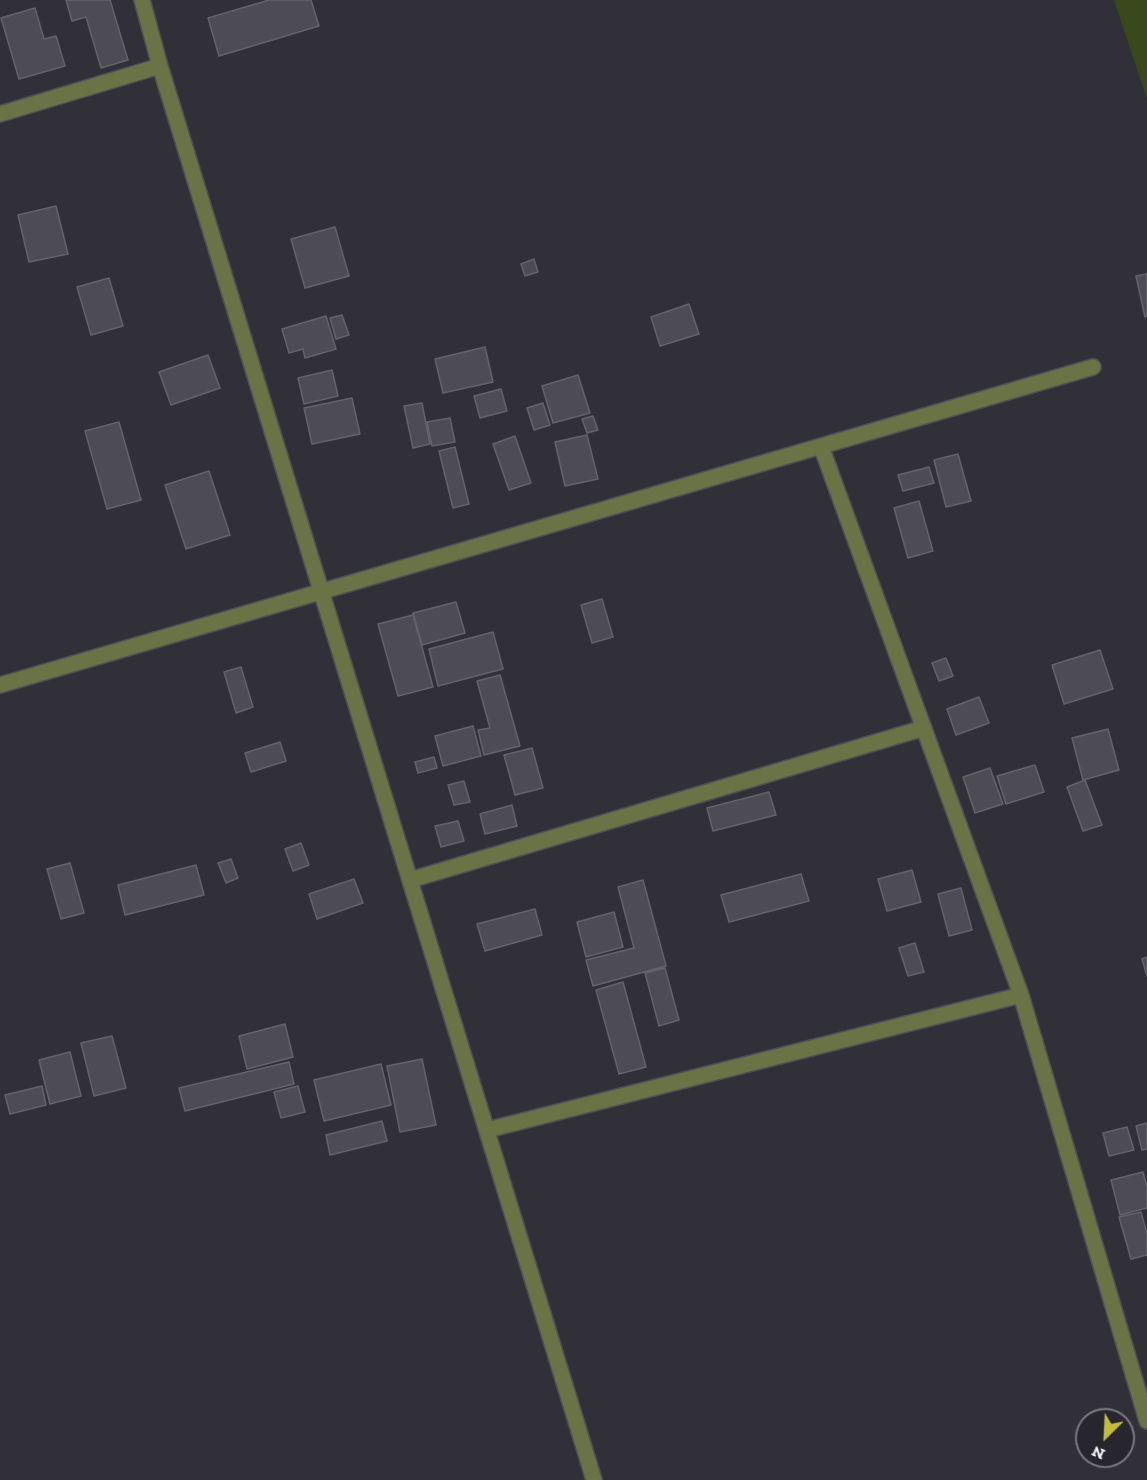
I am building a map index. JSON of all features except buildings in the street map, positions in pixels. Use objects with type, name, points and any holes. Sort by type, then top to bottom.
[{"type":"street","points":[[142,0],[160,66],[594,1480]]},
{"type":"street","points":[[0,114],[160,66]]},
{"type":"street","points":[[0,685],[1093,367]]},
{"type":"street","points":[[821,446],[1021,995],[1147,1421]]},
{"type":"street","points":[[410,880],[924,728]]},
{"type":"street","points":[[487,1130],[1021,995]]},
{"type":"green space","points":[[1114,0],[1147,0],[1147,99]]}]
